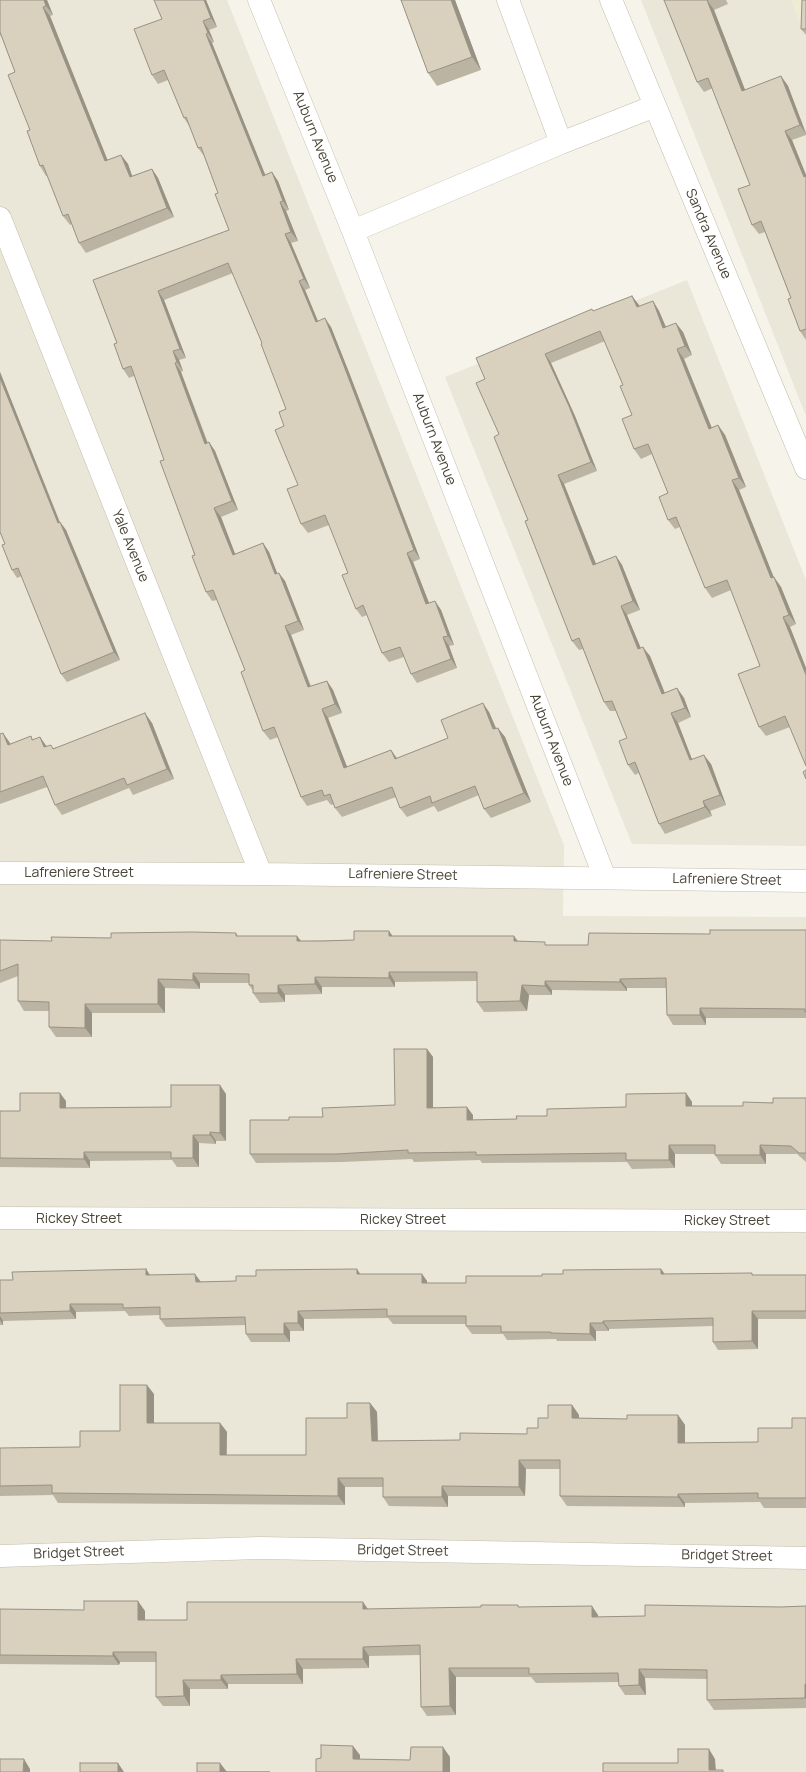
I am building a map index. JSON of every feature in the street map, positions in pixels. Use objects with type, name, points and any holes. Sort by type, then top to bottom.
[{"type":"street","name":"Auburn Avenue","points":[[259,0],[353,231],[605,878]]},
{"type":"street","points":[[508,0],[561,143]]},
{"type":"street","name":"Sandra Avenue","points":[[611,0],[806,468]]},
{"type":"street","points":[[353,231],[561,143],[655,106]]},
{"type":"street","name":"Yale Avenue","points":[[0,218],[261,874]]},
{"type":"street","name":"Lafreniere Street","points":[[0,873],[261,874],[806,881]]},
{"type":"street","name":"Rickey Street","points":[[0,1218],[806,1221]]},
{"type":"street","name":"Bridget Street","points":[[0,1556],[260,1548],[806,1558]]},
{"type":"shaded area","points":[[0,0],[227,0],[564,845],[563,916],[806,917],[806,1772],[0,1772]]},
{"type":"shaded area","points":[[641,0],[791,0],[806,38],[806,416]]},
{"type":"shaded area","points":[[791,0],[806,0],[806,38]]},
{"type":"shaded area","points":[[687,280],[806,580],[806,846],[632,844],[445,377]]},
{"type":"building","points":[[0,0],[44,0],[46,6],[43,7],[105,161],[121,155],[130,177],[152,169],[167,208],[79,243],[68,214],[63,216],[43,165],[40,166],[27,131],[30,130],[8,75],[15,72],[0,32]]},
{"type":"building","points":[[154,0],[204,0],[211,18],[203,21],[208,33],[206,34],[263,176],[272,172],[283,201],[280,202],[291,232],[285,234],[304,279],[299,281],[316,322],[325,318],[414,550],[407,553],[426,604],[435,601],[448,636],[443,637],[451,659],[411,674],[400,647],[382,653],[363,605],[356,609],[342,575],[348,573],[325,515],[301,524],[287,489],[298,485],[275,430],[284,426],[279,412],[286,409],[261,344],[262,343],[228,263],[158,291],[180,349],[173,351],[177,362],[175,363],[205,444],[209,442],[232,501],[214,508],[233,555],[263,543],[275,574],[279,573],[298,621],[285,626],[308,687],[327,681],[335,704],[322,709],[344,768],[391,750],[395,759],[448,738],[441,720],[483,703],[493,729],[498,728],[524,793],[484,809],[475,786],[432,803],[430,796],[400,808],[392,787],[335,808],[330,794],[324,796],[322,790],[301,797],[274,727],[263,731],[241,672],[245,670],[213,590],[206,592],[192,556],[195,555],[160,461],[164,460],[131,366],[123,369],[114,344],[117,343],[93,280],[229,230],[215,194],[218,193],[201,147],[198,148],[186,117],[184,118],[164,70],[152,75],[134,29],[162,19]]},
{"type":"building","points":[[401,0],[451,0],[472,57],[428,73]]},
{"type":"building","points":[[664,0],[707,0],[742,91],[781,76],[800,125],[785,131],[804,177],[806,176],[806,329],[800,331],[788,299],[791,298],[761,221],[752,225],[738,189],[750,185],[708,78],[697,82]]},
{"type":"building","points":[[802,0],[806,0],[806,29],[801,29]]},
{"type":"building","points":[[632,296],[637,307],[653,301],[663,328],[676,323],[685,346],[677,349],[709,429],[718,425],[739,478],[732,480],[771,578],[774,577],[789,615],[783,617],[806,675],[806,766],[785,716],[759,727],[738,674],[760,666],[727,580],[705,588],[676,517],[668,520],[659,497],[668,493],[648,444],[634,449],[622,419],[632,415],[620,386],[623,385],[600,331],[545,354],[569,406],[591,462],[558,475],[593,565],[616,556],[633,601],[621,606],[638,649],[643,647],[662,694],[677,688],[685,708],[671,713],[690,760],[704,755],[720,795],[703,801],[705,807],[659,824],[635,762],[628,765],[619,741],[627,738],[612,701],[604,702],[579,638],[572,641],[525,521],[528,520],[494,437],[499,434],[476,383],[485,379],[476,358],[592,309],[593,311]]},
{"type":"building","points":[[0,378],[58,523],[60,522],[114,652],[61,674],[18,568],[12,570],[2,545],[5,544],[0,532]]},
{"type":"building","points":[[145,713],[167,769],[127,785],[124,778],[55,805],[43,776],[0,792],[0,734],[3,733],[8,745],[31,736],[32,740],[40,737],[44,747],[51,745],[53,749]]},
{"type":"building","points":[[806,770],[806,779],[803,772]]},
{"type":"building","points":[[710,930],[806,930],[806,1012],[805,1009],[700,1008],[700,1015],[667,1015],[666,978],[620,979],[620,982],[545,981],[545,986],[522,985],[520,1001],[477,1002],[477,972],[389,972],[389,978],[315,977],[315,984],[278,985],[278,993],[253,993],[253,985],[249,985],[249,974],[193,973],[193,980],[158,979],[158,1004],[85,1004],[85,1028],[49,1027],[49,1002],[18,1001],[18,964],[0,971],[0,940],[52,941],[51,937],[111,938],[111,933],[236,933],[236,936],[297,936],[297,941],[322,941],[354,940],[354,931],[389,931],[389,936],[514,936],[514,941],[545,942],[545,945],[588,945],[589,933],[710,934]]},
{"type":"building","points":[[394,1049],[427,1049],[427,1108],[467,1107],[467,1120],[517,1119],[516,1116],[547,1116],[547,1109],[626,1107],[626,1094],[686,1093],[686,1106],[743,1106],[743,1102],[773,1103],[773,1098],[806,1098],[806,1153],[799,1153],[791,1146],[760,1145],[760,1155],[715,1155],[715,1145],[669,1145],[669,1160],[626,1160],[626,1153],[476,1155],[476,1152],[408,1153],[408,1150],[336,1154],[250,1154],[250,1120],[289,1120],[289,1117],[323,1117],[322,1108],[395,1105]]},
{"type":"building","points":[[171,1085],[220,1085],[220,1133],[210,1132],[210,1135],[193,1135],[193,1158],[171,1158],[171,1152],[84,1152],[84,1159],[0,1158],[0,1111],[20,1111],[20,1093],[60,1093],[60,1108],[171,1107]]},
{"type":"building","points":[[146,1269],[146,1275],[195,1274],[196,1282],[236,1281],[236,1276],[256,1276],[256,1270],[357,1269],[357,1274],[422,1274],[422,1283],[466,1283],[466,1276],[542,1276],[542,1274],[563,1274],[563,1270],[661,1269],[661,1274],[752,1273],[752,1275],[806,1275],[806,1311],[752,1311],[752,1341],[713,1342],[713,1318],[603,1321],[603,1323],[590,1323],[590,1334],[501,1332],[501,1326],[466,1326],[466,1316],[387,1316],[387,1309],[298,1311],[298,1323],[284,1323],[284,1334],[246,1334],[245,1317],[160,1319],[160,1307],[123,1308],[123,1304],[70,1304],[70,1311],[0,1313],[0,1280],[13,1280],[12,1272]]},
{"type":"building","points":[[120,1385],[147,1385],[147,1423],[220,1423],[220,1455],[306,1455],[306,1418],[347,1418],[347,1403],[370,1403],[372,1441],[460,1440],[460,1433],[527,1434],[527,1428],[538,1428],[538,1418],[548,1418],[548,1405],[572,1405],[572,1418],[627,1419],[627,1415],[678,1415],[678,1443],[758,1442],[758,1428],[792,1428],[792,1418],[806,1418],[806,1498],[758,1498],[758,1493],[678,1494],[678,1497],[560,1496],[560,1460],[519,1460],[519,1487],[442,1486],[442,1497],[383,1497],[383,1478],[338,1478],[338,1496],[52,1493],[52,1485],[0,1486],[0,1448],[80,1447],[80,1431],[120,1431]]},
{"type":"building","points":[[84,1601],[138,1601],[138,1620],[187,1620],[187,1602],[363,1602],[363,1609],[481,1607],[481,1605],[518,1605],[518,1607],[592,1606],[592,1617],[645,1616],[645,1605],[806,1606],[805,1698],[707,1700],[707,1670],[639,1669],[639,1685],[619,1686],[618,1673],[529,1674],[529,1668],[449,1668],[450,1706],[421,1707],[420,1645],[363,1647],[363,1659],[296,1659],[297,1674],[221,1675],[221,1680],[183,1680],[184,1696],[156,1697],[156,1652],[113,1652],[113,1656],[0,1655],[0,1609],[84,1610]]},
{"type":"building","points":[[321,1745],[353,1746],[353,1759],[410,1760],[411,1747],[443,1747],[443,1772],[316,1772],[316,1759],[321,1758]]},
{"type":"building","points":[[678,1749],[709,1749],[709,1770],[723,1770],[723,1772],[603,1772],[603,1763],[678,1763]]},
{"type":"building","points":[[0,1759],[24,1759],[23,1772],[0,1772]]},
{"type":"building","points":[[80,1763],[118,1763],[118,1772],[80,1772]]},
{"type":"building","points":[[197,1763],[220,1763],[220,1772],[197,1772]]}]
